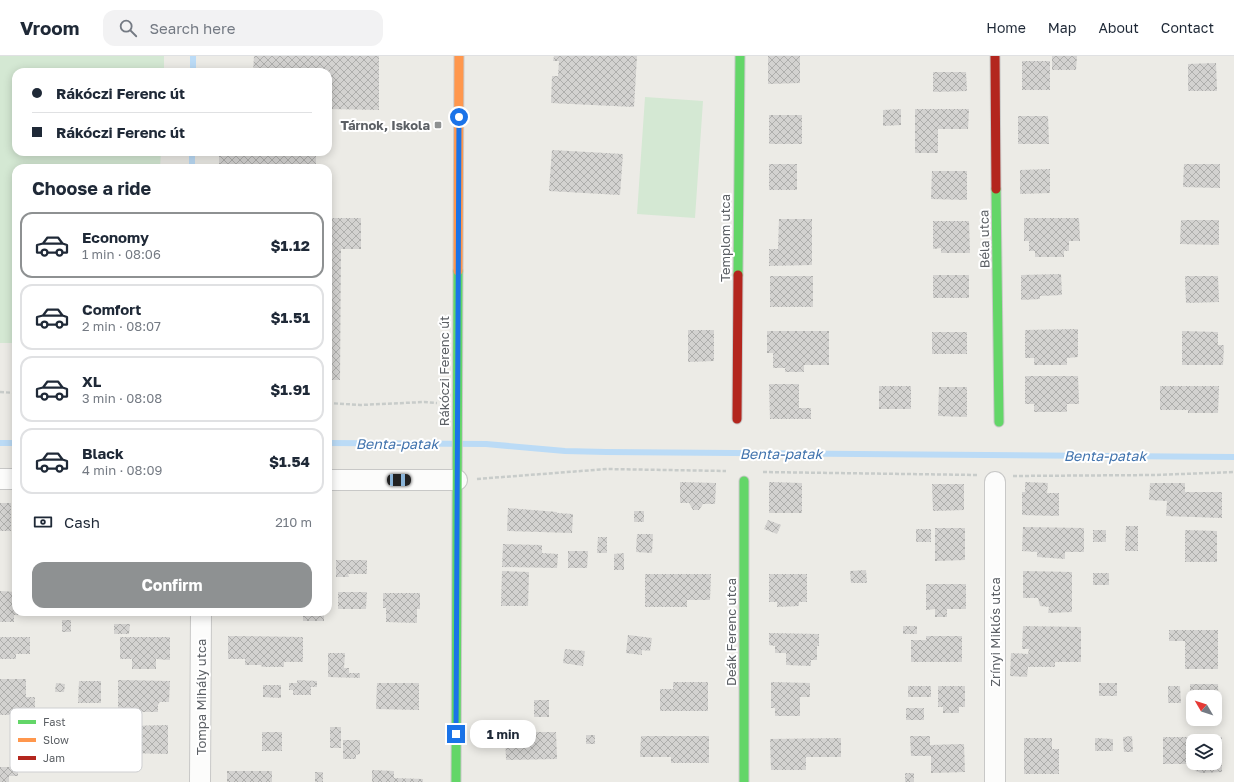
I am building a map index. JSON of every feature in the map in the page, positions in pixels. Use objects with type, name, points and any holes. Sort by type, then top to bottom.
[{"type":"street","name":"Rákóczi Ferenc út","points":[[456,782],[456,480],[459,56]]},
{"type":"street","name":"Templom utca","points":[[737,419],[740,56]]},
{"type":"street","name":"Béla utca","points":[[995,56],[999,422]]},
{"type":"street","name":"Zrínyi Miklós utca","points":[[994,478],[995,782]]},
{"type":"street","points":[[0,479],[12,479]]},
{"type":"street","points":[[332,480],[456,480]]},
{"type":"street","name":"Deák Ferenc utca","points":[[744,481],[744,782]]},
{"type":"street","name":"Tompa Mihály utca","points":[[200,782],[201,616]]},
{"type":"path","points":[[0,392],[12,393]]},
{"type":"path","points":[[332,403],[384,404],[435,402],[457,408]]},
{"type":"path","points":[[456,480],[607,469],[733,472]]},
{"type":"path","points":[[757,472],[994,478],[1234,472]]},
{"type":"green space","points":[[0,56],[164,56],[164,68],[12,68],[12,156],[161,156],[160,164],[12,164],[12,343],[0,343]]},
{"type":"green space","points":[[645,97],[703,101],[695,218],[637,214]]},
{"type":"building","points":[[254,56],[379,56],[379,110],[332,109],[332,68],[253,68]]},
{"type":"building","points":[[554,56],[637,56],[634,107],[551,103],[552,76],[558,76],[559,61],[553,61]]},
{"type":"building","points":[[768,56],[800,56],[800,83],[768,84]]},
{"type":"building","points":[[1052,56],[1077,56],[1076,70],[1052,70]]},
{"type":"building","points":[[1022,61],[1050,61],[1050,90],[1022,90]]},
{"type":"building","points":[[1216,63],[1217,91],[1188,91],[1188,64]]},
{"type":"building","points":[[933,72],[966,72],[967,91],[933,92]]},
{"type":"building","points":[[901,109],[901,125],[883,126],[883,110]]},
{"type":"building","points":[[915,109],[969,109],[968,129],[938,129],[938,153],[915,153]]},
{"type":"building","points":[[769,115],[802,115],[802,144],[769,144]]},
{"type":"building","points":[[1018,116],[1048,116],[1049,144],[1018,144]]},
{"type":"building","points":[[552,150],[623,154],[620,195],[549,191]]},
{"type":"building","points":[[219,156],[316,156],[316,164],[219,164]]},
{"type":"building","points":[[769,164],[797,164],[797,190],[769,190]]},
{"type":"building","points":[[1184,164],[1220,164],[1220,188],[1183,187]]},
{"type":"building","points":[[1050,169],[1050,193],[1020,194],[1020,170]]},
{"type":"building","points":[[932,171],[967,171],[967,200],[931,199]]},
{"type":"building","points":[[332,218],[361,218],[361,249],[341,249],[340,380],[332,380]]},
{"type":"building","points":[[1024,218],[1079,218],[1080,241],[1069,241],[1069,251],[1064,251],[1064,257],[1035,257],[1035,251],[1029,251],[1029,241],[1024,241]]},
{"type":"building","points":[[779,219],[812,219],[812,265],[769,266],[769,249],[778,249]]},
{"type":"building","points":[[1181,220],[1219,220],[1219,245],[1180,244]]},
{"type":"building","points":[[933,221],[969,221],[970,253],[941,253],[941,248],[933,249]]},
{"type":"building","points":[[1061,274],[1062,295],[1040,296],[1040,299],[1021,300],[1021,275]]},
{"type":"building","points":[[933,275],[969,275],[969,298],[933,298]]},
{"type":"building","points":[[770,276],[813,276],[813,307],[770,307]]},
{"type":"building","points":[[1185,276],[1218,276],[1219,302],[1186,303]]},
{"type":"building","points":[[1078,329],[1078,357],[1067,358],[1067,365],[1034,365],[1034,358],[1025,358],[1025,330]]},
{"type":"building","points":[[688,330],[714,330],[714,361],[688,362]]},
{"type":"building","points":[[767,331],[829,331],[829,365],[804,365],[804,372],[785,372],[785,368],[773,368],[773,353],[767,353]]},
{"type":"building","points":[[1182,331],[1218,332],[1218,345],[1224,345],[1223,365],[1182,365]]},
{"type":"building","points":[[932,332],[967,332],[967,354],[932,354]]},
{"type":"building","points":[[1025,376],[1078,376],[1079,404],[1067,404],[1067,412],[1034,412],[1034,404],[1025,404]]},
{"type":"building","points":[[769,384],[799,384],[799,408],[811,408],[811,419],[770,419]]},
{"type":"building","points":[[879,386],[911,386],[911,409],[879,409]]},
{"type":"building","points":[[1160,386],[1219,386],[1218,413],[1188,413],[1188,410],[1160,410]]},
{"type":"building","points":[[939,387],[967,387],[967,417],[938,416]]},
{"type":"building","points":[[680,482],[716,483],[715,504],[703,504],[699,510],[693,510],[689,503],[680,503]]},
{"type":"building","points":[[769,482],[802,483],[802,513],[769,513]]},
{"type":"building","points":[[1025,482],[1048,483],[1047,493],[1059,493],[1059,516],[1022,515],[1022,492],[1025,492]]},
{"type":"building","points":[[1150,483],[1185,483],[1185,492],[1222,492],[1222,518],[1166,516],[1167,501],[1149,500]]},
{"type":"building","points":[[932,484],[964,484],[964,510],[933,511]]},
{"type":"building","points":[[0,503],[11,503],[11,531],[0,531]]},
{"type":"building","points":[[508,508],[573,514],[572,533],[507,531]]},
{"type":"building","points":[[634,511],[644,511],[644,522],[634,522]]},
{"type":"building","points":[[768,520],[781,525],[777,534],[764,529]]},
{"type":"building","points":[[1126,526],[1138,526],[1138,551],[1125,551]]},
{"type":"building","points":[[1023,527],[1084,528],[1084,552],[1065,552],[1065,559],[1037,557],[1037,552],[1022,551]]},
{"type":"building","points":[[935,528],[965,528],[965,560],[935,561]]},
{"type":"building","points":[[916,529],[931,529],[931,542],[916,542]]},
{"type":"building","points":[[1093,530],[1106,530],[1106,542],[1093,542]]},
{"type":"building","points":[[1185,530],[1217,531],[1217,562],[1185,562]]},
{"type":"building","points":[[637,534],[653,534],[652,553],[636,552]]},
{"type":"building","points":[[598,537],[607,537],[607,553],[597,553]]},
{"type":"building","points":[[503,544],[542,545],[542,553],[558,554],[557,568],[502,567]]},
{"type":"building","points":[[568,551],[588,551],[587,568],[568,568]]},
{"type":"building","points":[[624,553],[624,570],[614,570],[614,554]]},
{"type":"building","points":[[336,560],[367,560],[367,574],[348,574],[349,577],[336,577]]},
{"type":"building","points":[[866,570],[867,583],[851,583],[850,571]]},
{"type":"building","points":[[502,571],[529,572],[528,606],[501,606]]},
{"type":"building","points":[[1023,571],[1072,572],[1072,612],[1048,613],[1049,607],[1040,606],[1038,598],[1023,598]]},
{"type":"building","points":[[1093,573],[1109,573],[1109,585],[1093,585]]},
{"type":"building","points":[[645,574],[711,574],[710,600],[687,600],[687,607],[645,607]]},
{"type":"building","points":[[769,574],[807,574],[807,602],[799,602],[799,606],[777,607],[777,602],[769,602]]},
{"type":"building","points":[[926,584],[966,584],[966,609],[947,609],[947,617],[935,617],[935,609],[926,610]]},
{"type":"building","points":[[0,591],[12,592],[12,616],[14,616],[14,622],[0,622]]},
{"type":"building","points":[[338,592],[367,592],[366,609],[338,609]]},
{"type":"building","points":[[383,593],[420,593],[420,609],[417,609],[417,623],[386,622],[386,608],[383,608]]},
{"type":"building","points":[[303,616],[324,616],[324,621],[303,621]]},
{"type":"building","points":[[62,620],[71,620],[71,632],[62,632]]},
{"type":"building","points":[[114,624],[130,624],[129,634],[114,634]]},
{"type":"building","points":[[903,626],[917,626],[917,634],[903,634]]},
{"type":"building","points":[[1023,626],[1081,627],[1081,662],[1055,662],[1055,667],[1028,667],[1027,677],[1010,676],[1011,653],[1028,654],[1029,649],[1022,649]]},
{"type":"building","points":[[1169,630],[1218,630],[1218,669],[1185,669],[1185,641],[1169,641]]},
{"type":"building","points":[[769,633],[819,634],[817,660],[811,660],[811,666],[786,665],[786,653],[775,653],[775,646],[769,645]]},
{"type":"building","points":[[628,635],[652,638],[650,651],[642,650],[642,655],[626,653]]},
{"type":"building","points":[[228,636],[303,637],[303,662],[284,662],[284,667],[245,665],[245,659],[228,659]]},
{"type":"building","points":[[926,636],[962,636],[962,662],[911,662],[911,640],[926,640]]},
{"type":"building","points":[[0,637],[30,637],[30,654],[16,654],[16,659],[0,659]]},
{"type":"building","points":[[120,637],[170,637],[170,660],[156,659],[156,669],[132,669],[132,659],[120,659]]},
{"type":"building","points":[[565,649],[585,651],[583,666],[563,663]]},
{"type":"building","points":[[328,653],[345,653],[344,668],[349,668],[349,673],[360,673],[360,678],[328,677]]},
{"type":"building","points":[[0,679],[26,679],[26,697],[35,697],[35,708],[10,708],[10,715],[0,715]]},
{"type":"building","points":[[118,680],[170,681],[169,702],[160,702],[158,705],[158,712],[142,712],[142,708],[118,708]]},
{"type":"building","points":[[297,680],[317,681],[317,687],[311,687],[311,695],[293,695],[293,690],[289,690],[289,683],[297,683]]},
{"type":"building","points":[[79,681],[101,681],[101,703],[78,703]]},
{"type":"building","points":[[673,682],[708,682],[708,711],[660,711],[660,689],[673,689]]},
{"type":"building","points":[[771,682],[810,683],[810,697],[800,697],[800,716],[775,716],[775,708],[771,708]]},
{"type":"building","points":[[56,683],[65,684],[64,692],[55,692]]},
{"type":"building","points":[[377,683],[419,683],[419,710],[376,709]]},
{"type":"building","points":[[1099,683],[1117,683],[1117,696],[1099,696]]},
{"type":"building","points":[[1190,684],[1218,684],[1218,690],[1190,690]]},
{"type":"building","points":[[263,685],[281,685],[281,698],[263,697]]},
{"type":"building","points":[[908,686],[931,686],[931,697],[908,697]]},
{"type":"building","points":[[938,686],[965,686],[965,707],[959,707],[959,713],[943,713],[943,707],[938,707]]},
{"type":"building","points":[[1168,686],[1180,686],[1181,703],[1168,703]]},
{"type":"building","points":[[534,700],[549,700],[549,717],[534,717]]},
{"type":"building","points":[[906,708],[924,708],[924,720],[906,720]]},
{"type":"building","points":[[168,725],[168,754],[142,753],[142,726]]},
{"type":"building","points":[[330,727],[341,727],[341,748],[330,748]]},
{"type":"building","points":[[262,732],[282,732],[282,751],[262,751]]},
{"type":"building","points":[[505,732],[556,732],[557,759],[506,760]]},
{"type":"building","points":[[586,735],[595,735],[595,744],[586,744]]},
{"type":"building","points":[[641,736],[709,736],[709,763],[671,763],[671,757],[640,757]]},
{"type":"building","points":[[910,736],[930,736],[930,745],[964,744],[965,772],[931,773],[931,756],[911,756]]},
{"type":"building","points":[[1132,736],[1133,752],[1124,752],[1123,737]]},
{"type":"building","points":[[1163,737],[1186,737],[1186,764],[1163,764]]},
{"type":"building","points":[[841,738],[841,757],[806,757],[806,770],[771,770],[770,739]]},
{"type":"building","points":[[1024,738],[1052,738],[1052,749],[1059,749],[1059,774],[1024,774]]},
{"type":"building","points":[[1095,738],[1113,739],[1113,751],[1095,751]]},
{"type":"building","points":[[343,740],[360,740],[360,754],[356,755],[356,759],[343,759]]},
{"type":"building","points":[[0,767],[10,767],[10,772],[18,772],[18,776],[9,776],[9,782],[0,782]]},
{"type":"building","points":[[372,770],[394,771],[394,778],[423,779],[423,782],[372,782]]},
{"type":"building","points":[[1195,770],[1222,770],[1222,772],[1201,773]]},
{"type":"building","points":[[227,771],[272,771],[272,782],[227,782]]},
{"type":"building","points":[[315,772],[323,772],[323,782],[315,782]]},
{"type":"building","points":[[905,773],[914,773],[914,782],[905,782]]},
{"type":"waterway","points":[[193,56],[193,68]]},
{"type":"waterway","points":[[192,156],[192,164]]},
{"type":"waterway","name":"Benta-patak","points":[[0,443],[12,443]]},
{"type":"waterway","name":"Benta-patak","points":[[332,443],[486,444],[565,451],[606,452],[1234,457]]},
{"type":"traffic: fast","points":[[738,275],[740,56]]},
{"type":"traffic: fast","points":[[996,189],[999,422]]},
{"type":"traffic: fast","points":[[456,782],[458,271]]},
{"type":"traffic: fast","points":[[744,481],[744,782]]},
{"type":"traffic: slow","points":[[458,271],[459,56]]},
{"type":"traffic: jam","points":[[995,56],[996,189]]},
{"type":"traffic: jam","points":[[737,419],[738,275]]},
{"type":"place","name":"Tárnok, Iskola","points":[[438,125]]},
{"type":"route","points":[[456,734],[456,480],[459,117]]}]
